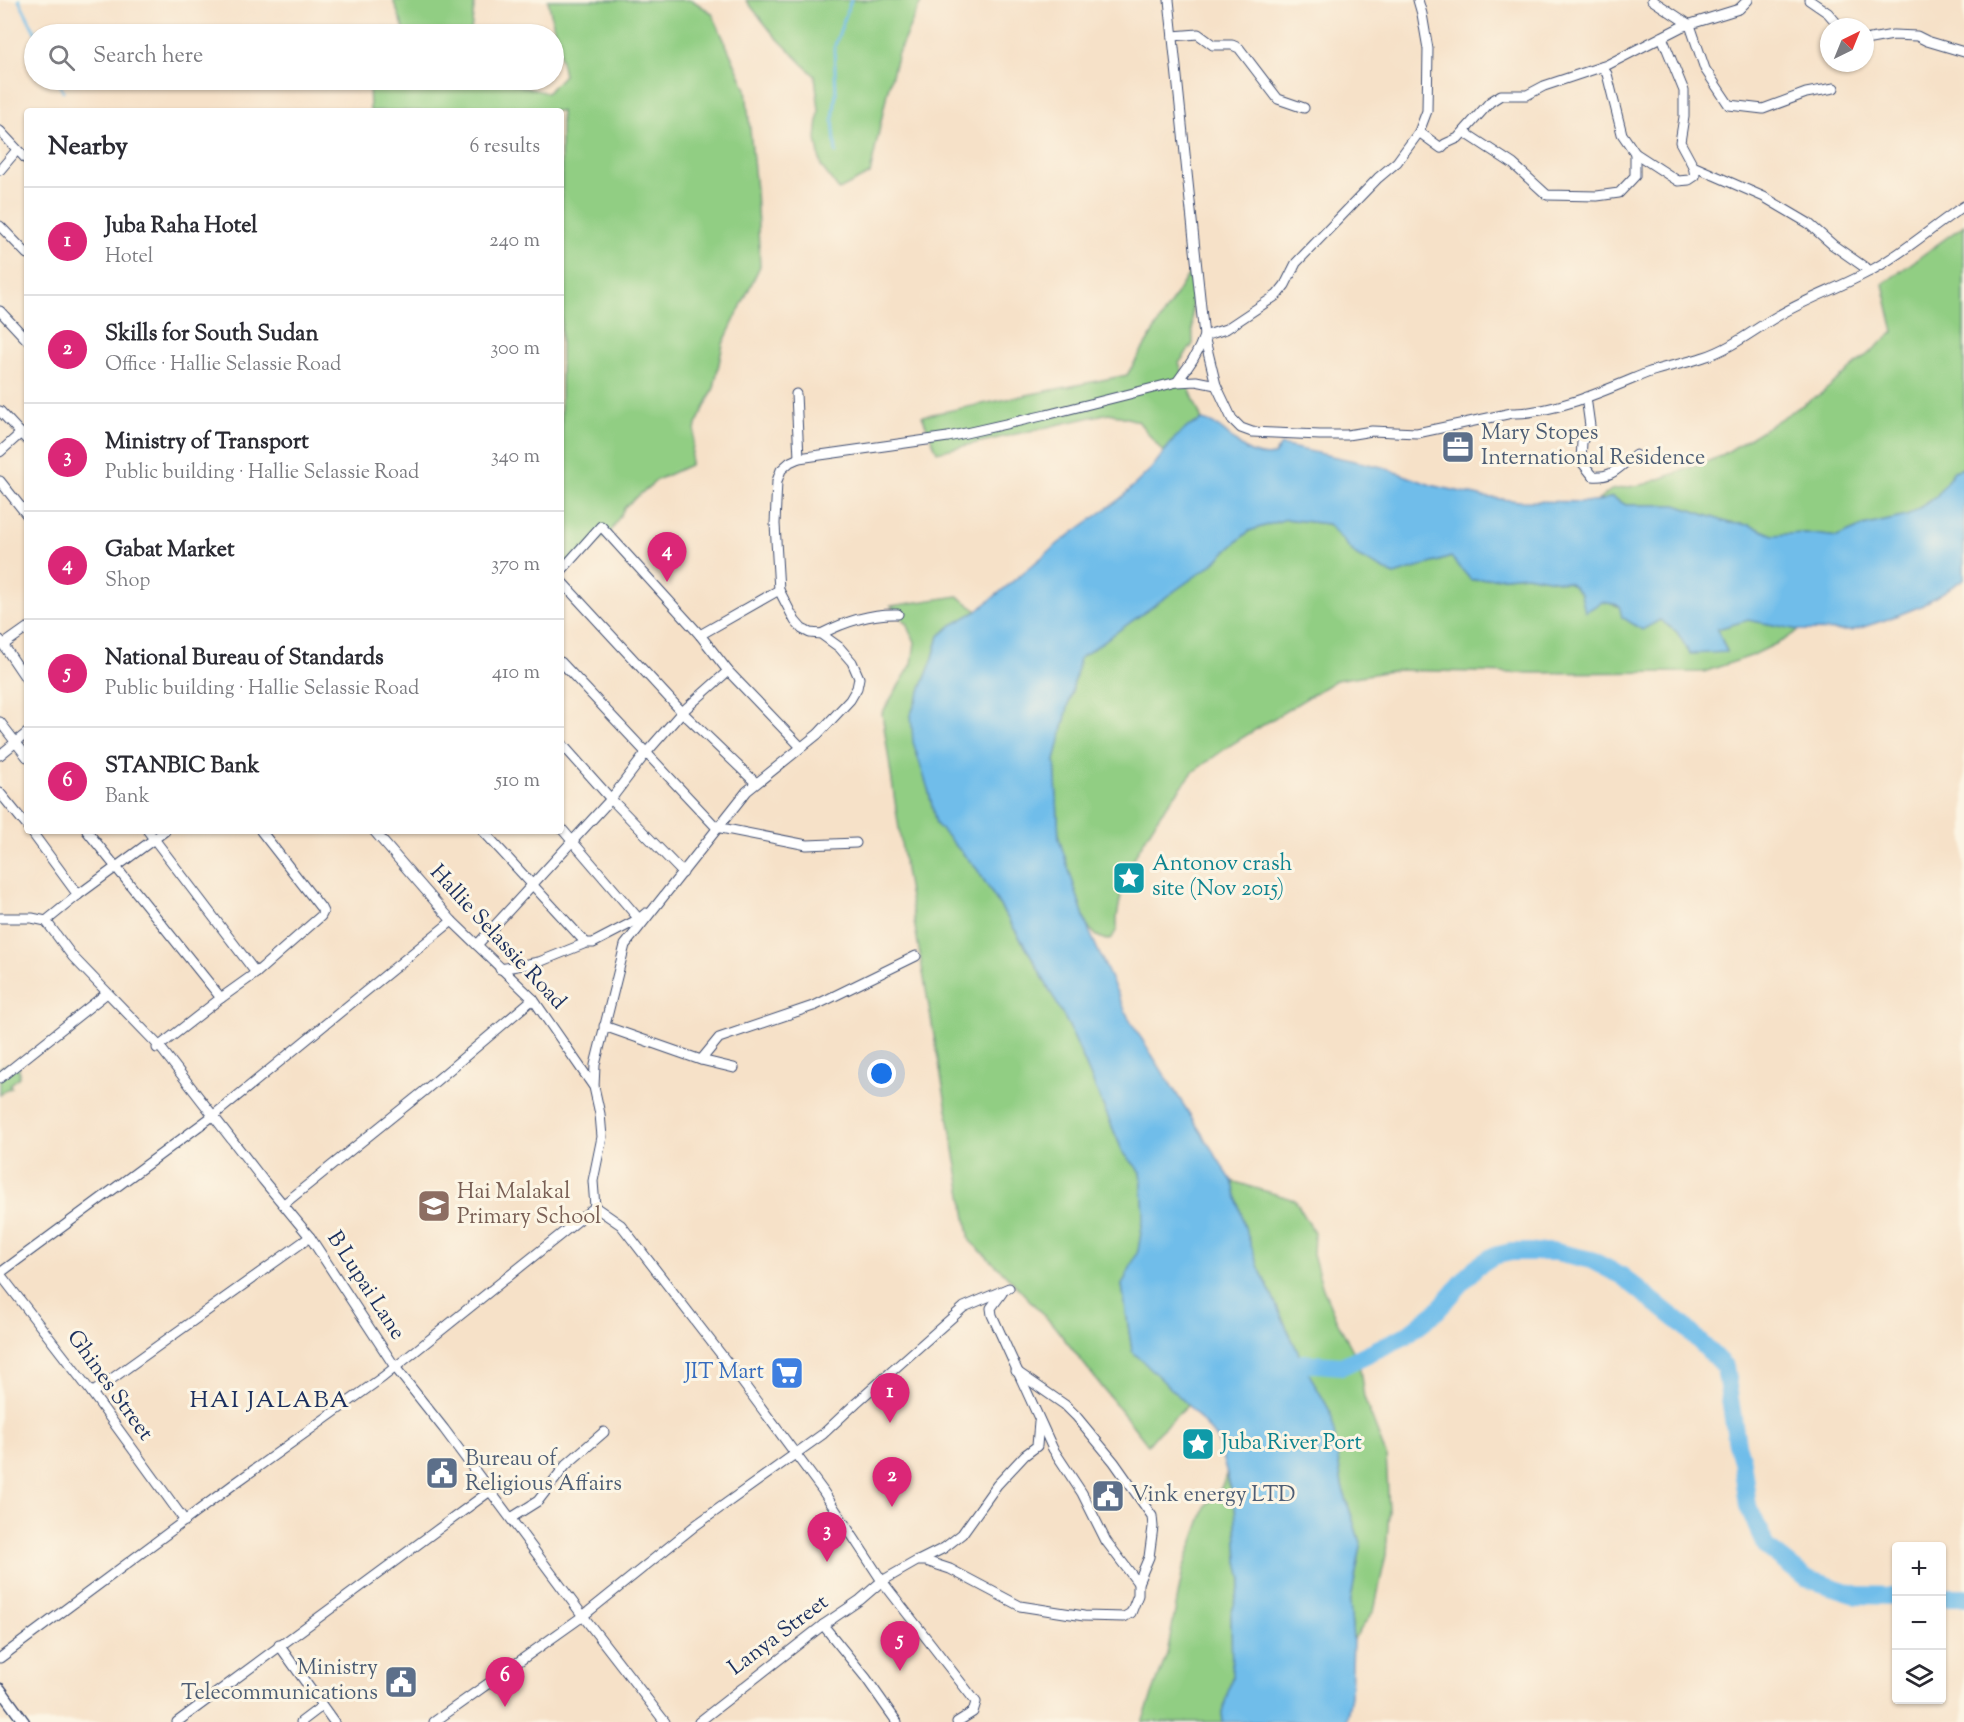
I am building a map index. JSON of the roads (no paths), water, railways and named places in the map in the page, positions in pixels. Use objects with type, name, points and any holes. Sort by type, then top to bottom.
[{"type":"street","points":[[1169,0],[1204,336],[1216,385],[1232,419],[1241,428],[1252,432],[1347,435],[1372,431],[1417,433],[1512,413],[1527,413],[1586,397],[1648,373],[1704,357],[1726,347],[1805,302],[1900,254],[1964,206]]},
{"type":"street","points":[[1204,336],[1226,329],[1276,295],[1285,285],[1296,263],[1378,178],[1397,162],[1419,132],[1427,111],[1428,49],[1418,0]]},
{"type":"street","points":[[1652,0],[1690,25],[1704,69],[1729,105],[1763,109],[1806,93],[1834,88]]},
{"type":"street","points":[[1419,132],[1441,148],[1458,138],[1490,102],[1501,95],[1527,95],[1544,86],[1602,67],[1624,58],[1681,27],[1739,9],[1748,0]]},
{"type":"street","points":[[1809,0],[1832,18]]},
{"type":"street","points":[[1173,36],[1198,34],[1213,45],[1232,45],[1239,48],[1278,99],[1304,108]]},
{"type":"street","points":[[1874,38],[1893,34],[1917,36],[1964,52]]},
{"type":"street","points":[[1602,67],[1608,74],[1622,134],[1635,153],[1678,181],[1689,180],[1695,176],[1693,166],[1680,142],[1684,117],[1684,91],[1662,37]]},
{"type":"street","points":[[0,131],[24,157]]},
{"type":"street","points":[[1464,132],[1513,164],[1547,195],[1596,196],[1619,193],[1635,176],[1635,153]]},
{"type":"street","points":[[0,170],[17,150]]},
{"type":"street","points":[[1693,166],[1764,197],[1808,223],[1833,245],[1870,271]]},
{"type":"street","points":[[0,226],[24,251]]},
{"type":"street","points":[[0,311],[24,337]]},
{"type":"street","points":[[1177,382],[1200,349],[1204,336]]},
{"type":"street","points":[[594,1087],[595,1065],[625,945],[683,873],[716,827],[755,782],[818,734],[850,700],[857,688],[859,678],[852,662],[821,634],[810,633],[802,629],[795,621],[779,590],[775,524],[777,481],[782,470],[790,462],[799,458],[948,437],[1046,416],[1177,382],[1196,381],[1216,385]]},
{"type":"street","points":[[796,394],[799,458]]},
{"type":"street","points":[[1586,397],[1590,426],[1582,442],[1581,461],[1593,476],[1603,477],[1619,470],[1636,455]]},
{"type":"street","points":[[0,411],[24,436],[0,452]]},
{"type":"street","points":[[0,481],[24,511]]},
{"type":"street","points":[[564,568],[601,526],[700,635],[728,671],[800,746]]},
{"type":"street","points":[[564,584],[682,712],[755,782]]},
{"type":"street","points":[[700,635],[779,590]]},
{"type":"street","points":[[821,634],[855,619],[882,613],[898,614]]},
{"type":"street","points":[[24,630],[2,643],[24,676]]},
{"type":"street","points":[[564,665],[716,827],[807,845],[856,843]]},
{"type":"street","points":[[477,945],[611,799],[646,753],[682,712],[728,671]]},
{"type":"street","points":[[0,722],[24,753]]},
{"type":"street","points":[[0,755],[24,736]]},
{"type":"street","points":[[564,746],[683,873]]},
{"type":"street","points":[[0,793],[24,822]]},
{"type":"street","points":[[564,831],[639,919]]},
{"type":"street","points":[[33,834],[78,895]]},
{"type":"street","points":[[89,834],[221,998]]},
{"type":"street","points":[[150,834],[256,973]]},
{"type":"street","points":[[0,918],[33,918],[45,921],[161,834]]},
{"type":"street","points":[[160,1047],[157,1048],[256,973],[323,912],[263,834]]},
{"type":"street","name":"Hallie Selassie Road","points":[[377,834],[452,921],[533,999],[594,1087],[602,1137],[593,1181],[594,1207]]},
{"type":"street","points":[[486,834],[586,943]]},
{"type":"street","points":[[500,969],[539,962],[586,943],[593,943],[639,919],[665,896]]},
{"type":"street","name":"B Lupai Lane","points":[[45,921],[73,957],[160,1047],[310,1237],[395,1367],[664,1722]]},
{"type":"street","points":[[0,1273],[214,1115],[452,921]]},
{"type":"street","points":[[701,1060],[719,1038],[816,1005],[916,956]]},
{"type":"street","points":[[0,1078],[107,993]]},
{"type":"street","points":[[284,1204],[423,1092],[533,999]]},
{"type":"street","points":[[604,1026],[701,1060],[734,1068]]},
{"type":"street","points":[[0,1658],[395,1367],[594,1207],[621,1225],[824,1491],[882,1581],[976,1702],[973,1712],[957,1722]]},
{"type":"street","points":[[92,1394],[310,1237]]},
{"type":"street","name":"Ghines Street","points":[[0,1273],[185,1521]]},
{"type":"street","points":[[434,1722],[583,1616],[696,1525],[823,1434],[964,1307],[1009,1288],[1000,1294],[991,1308],[1016,1371],[1053,1449],[1082,1494],[1106,1541],[1138,1583]]},
{"type":"street","points":[[917,1562],[926,1561],[950,1569],[1020,1606],[1084,1616],[1124,1617],[1128,1616],[1135,1604],[1138,1583],[1149,1557],[1153,1527],[1152,1516],[1114,1462],[1076,1416],[1065,1405],[1016,1371]]},
{"type":"street","name":"Lanya Street","points":[[699,1722],[882,1581],[944,1548],[962,1534],[997,1485],[1025,1455],[1037,1446],[1040,1421]]},
{"type":"street","points":[[511,1518],[538,1501],[566,1466],[604,1432]]},
{"type":"street","points":[[177,1722],[490,1491]]},
{"type":"street","points":[[824,1624],[897,1722]]},
{"type":"street","points":[[279,1645],[334,1722]]},
{"type":"street","points":[[0,1689],[24,1722]]},
{"type":"street","points":[[302,1722],[322,1706]]},
{"type":"water","points":[[1202,420],[1220,428],[1252,453],[1274,455],[1281,445],[1382,467],[1431,485],[1484,497],[1519,501],[1596,502],[1612,497],[1626,505],[1676,505],[1729,523],[1749,525],[1773,535],[1805,533],[1837,537],[1863,526],[1907,516],[1936,497],[1954,471],[1964,468],[1964,579],[1921,606],[1851,631],[1799,630],[1748,620],[1717,629],[1727,652],[1690,654],[1677,632],[1660,620],[1642,630],[1622,617],[1619,605],[1602,602],[1585,612],[1581,594],[1570,583],[1526,575],[1471,580],[1451,557],[1394,575],[1357,556],[1328,524],[1286,519],[1249,531],[1211,565],[1080,658],[1055,760],[1059,839],[1087,926],[1129,1019],[1232,1181],[1259,1268],[1303,1363],[1331,1413],[1342,1486],[1361,1546],[1350,1604],[1353,1640],[1351,1696],[1346,1722],[1223,1722],[1222,1713],[1232,1678],[1231,1615],[1242,1580],[1238,1561],[1235,1503],[1217,1439],[1188,1405],[1132,1351],[1122,1285],[1138,1251],[1144,1214],[1141,1172],[1123,1152],[1069,1026],[1030,954],[977,869],[936,824],[929,792],[913,742],[911,714],[939,636],[952,625],[977,611],[1059,543],[1121,498],[1151,469],[1175,438],[1188,427]]},
{"type":"waterway","points":[[19,0],[31,24]]},
{"type":"waterway","points":[[836,153],[833,120],[836,93],[834,48],[851,0]]},
{"type":"waterway","points":[[1303,1363],[1342,1366],[1405,1336],[1437,1311],[1476,1267],[1493,1256],[1511,1252],[1556,1252],[1591,1260],[1622,1276],[1683,1325],[1725,1367],[1748,1506],[1767,1548],[1805,1578],[1858,1595],[1892,1596]]},
{"type":"waterway","points":[[1946,1597],[1964,1597]]},
{"type":"place","name":"Mary Stopes International Residence","points":[[1458,447]]},
{"type":"place","name":"Gabat Market","points":[[667,582]]},
{"type":"place","name":"Antonov crash site (Nov 2015)","points":[[1129,878]]},
{"type":"place","name":"Hai Malakal Primary School","points":[[434,1206]]},
{"type":"place","name":"JIT Mart","points":[[787,1373]]},
{"type":"place","name":"Juba Raha Hotel","points":[[890,1423]]},
{"type":"place","name":"Juba River Port","points":[[1198,1444]]},
{"type":"place","name":"Bureau of Religious Affairs","points":[[442,1473]]},
{"type":"place","name":"Vink energy LTD","points":[[1108,1496]]},
{"type":"place","name":"Skills for South Sudan","points":[[892,1507]]},
{"type":"place","name":"Ministry of Transport","points":[[827,1562]]},
{"type":"place","name":"National Bureau of Standards","points":[[900,1671]]},
{"type":"place","name":"Ministry Telecommunications","points":[[401,1682]]},
{"type":"place","name":"STANBIC Bank","points":[[505,1707]]},
{"type":"district","name":"HAI JALABA","points":[[270,1401]]}]
